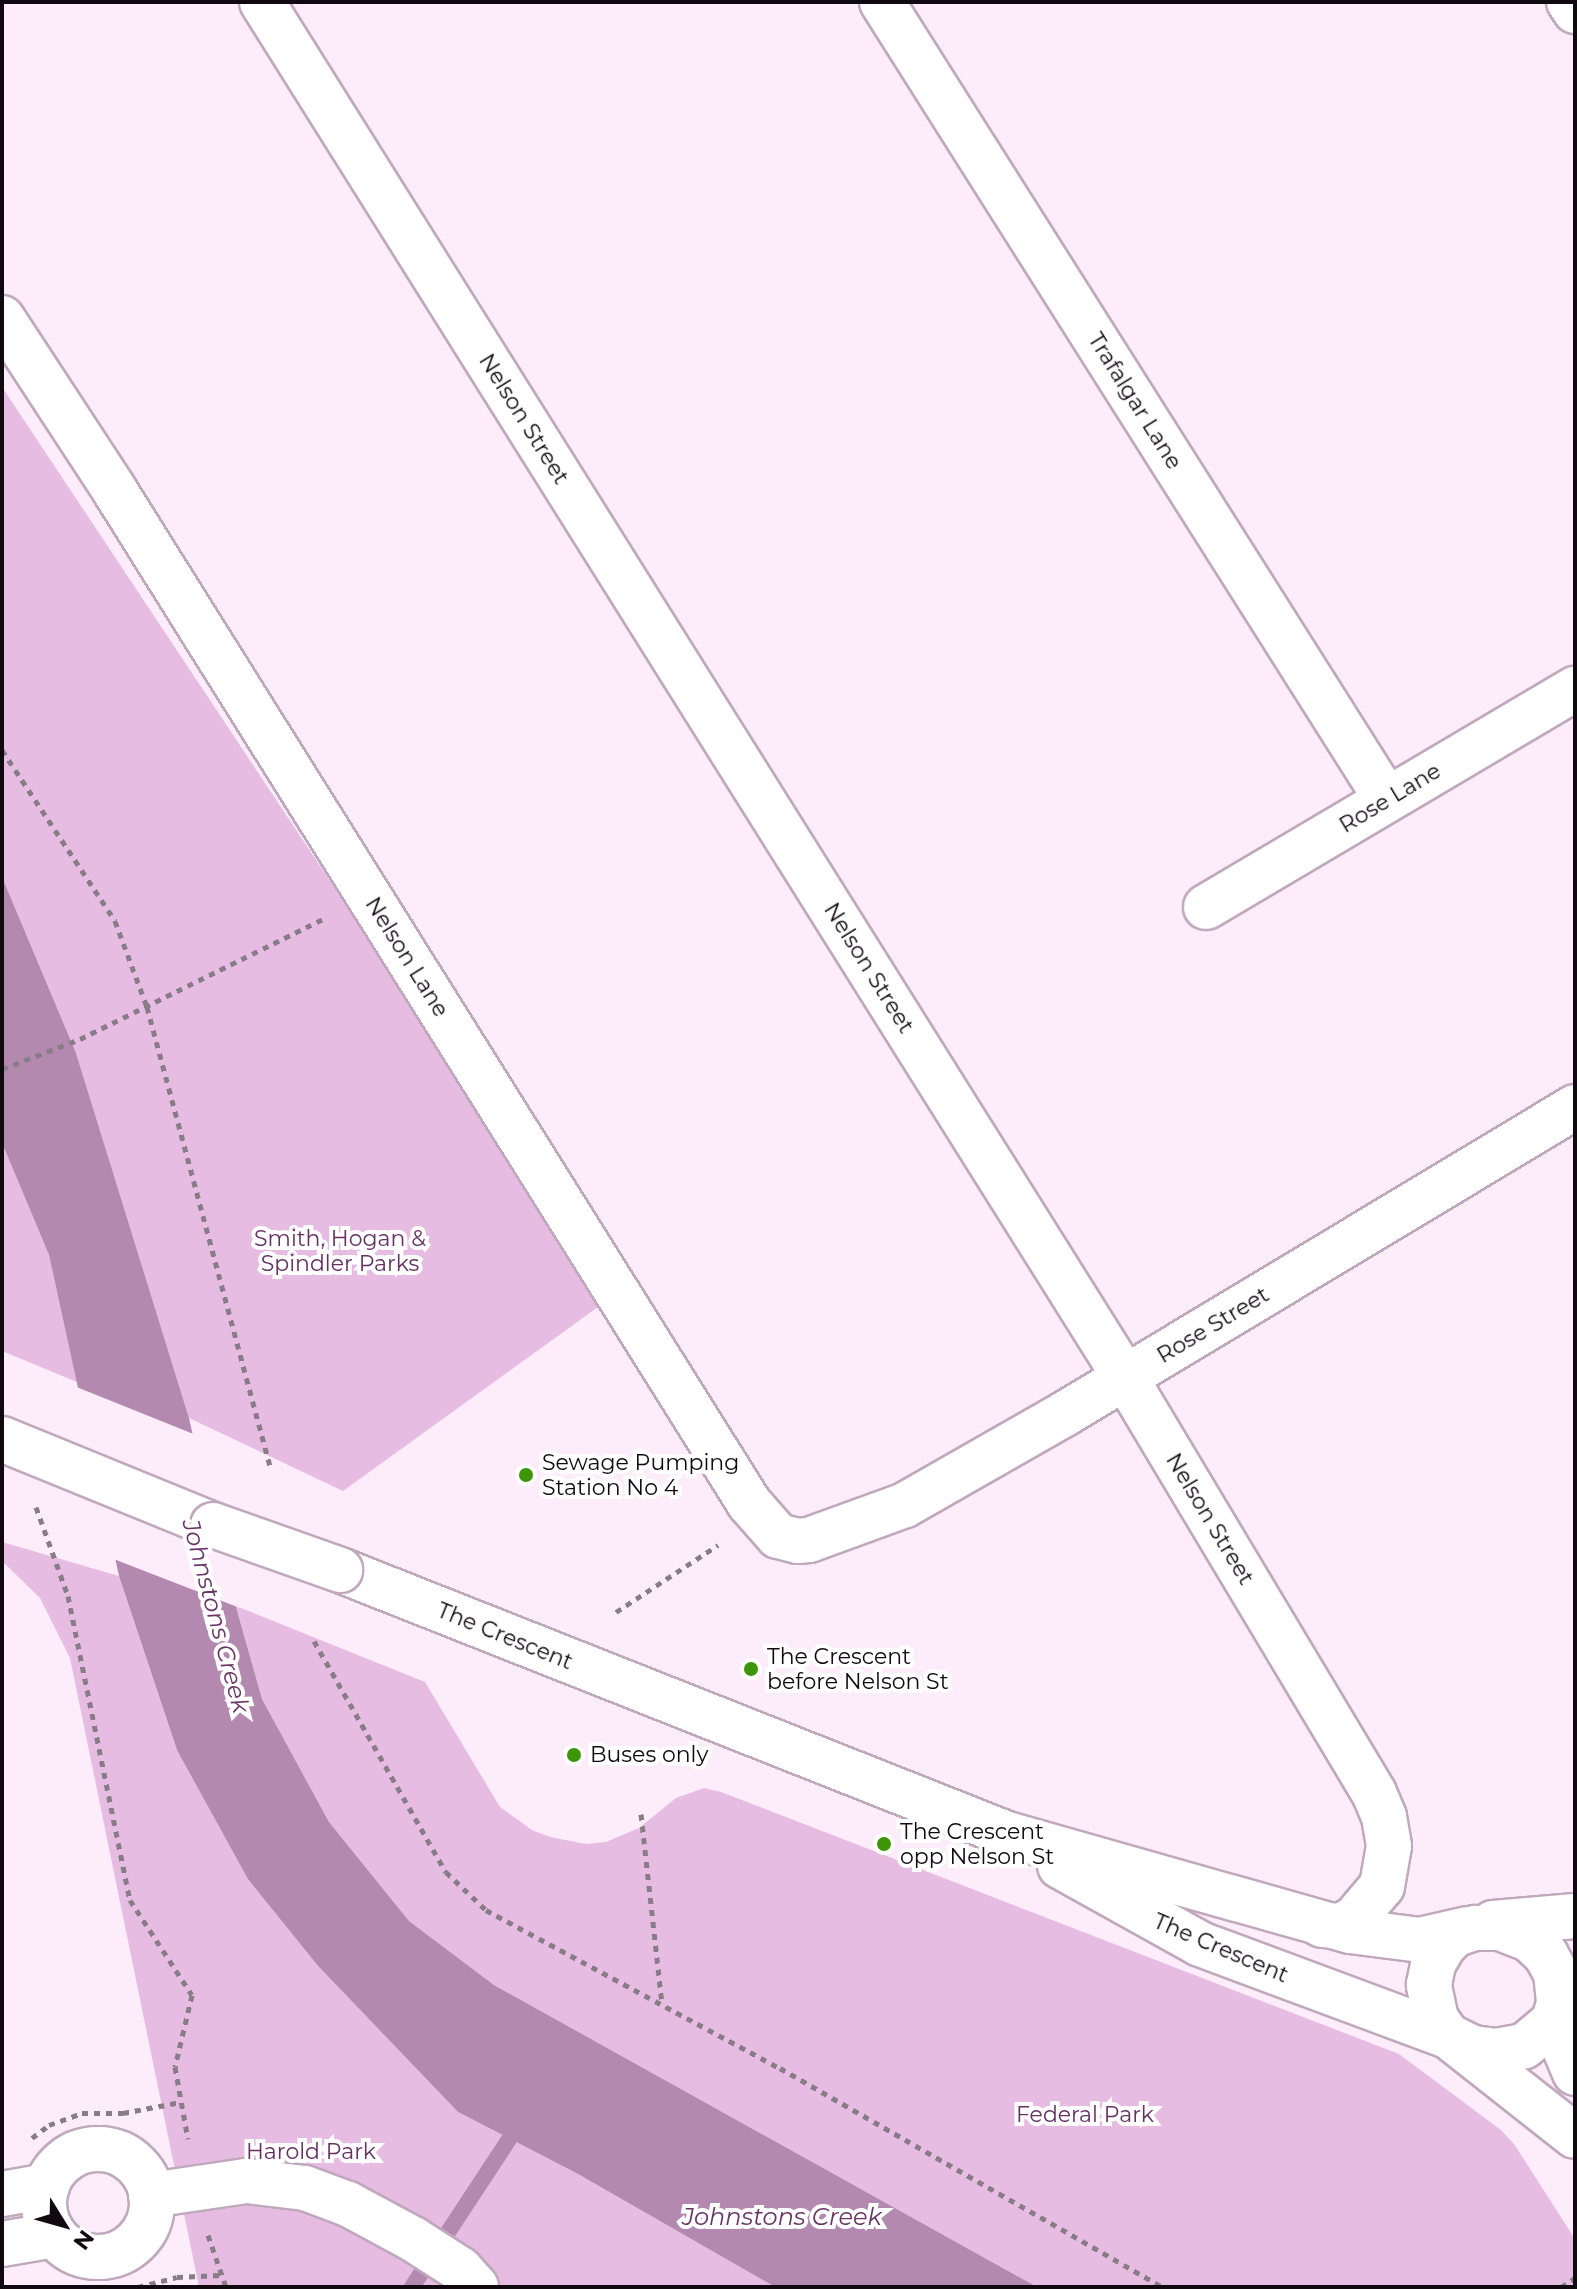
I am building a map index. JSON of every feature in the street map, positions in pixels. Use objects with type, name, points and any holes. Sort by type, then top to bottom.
[{"type":"street","name":"Nelson Street","points":[[262,2],[1125,1377],[1370,1784],[1381,1807],[1389,1846],[1382,1886],[1355,1918],[1341,1926],[1322,1925]]},
{"type":"street","name":"Trafalgar Lane","points":[[882,2],[1387,800]]},
{"type":"street","points":[[1569,2],[1575,11]]},
{"type":"street","name":"Nelson Lane","points":[[2,318],[763,1524],[778,1536],[798,1541],[843,1528]]},
{"type":"street","name":"Rose Lane","points":[[1206,907],[1575,689]]},
{"type":"street","name":"Rose Street","points":[[843,1528],[905,1505],[1575,1107]]},
{"type":"street","name":"The Crescent","points":[[8,1442],[1007,1834],[1322,1925],[1420,1940],[1507,1920],[1575,1916]]},
{"type":"street","name":"The Crescent","points":[[1007,1834],[1200,1944],[1451,2038]]},
{"type":"street","points":[[1575,2073],[1564,2047],[1563,2000],[1556,1973],[1541,1949],[1520,1935],[1500,1928],[1471,1928],[1444,1945],[1429,1976],[1432,2008],[1451,2038],[1575,2136]]},
{"type":"street","points":[[1451,2038],[1484,2050],[1512,2049],[1541,2035],[1563,2000]]},
{"type":"street","points":[[108,2149],[137,2165],[151,2195],[146,2227],[123,2250],[91,2257],[70,2249],[54,2235],[44,2207],[47,2186],[66,2159],[86,2150],[108,2149]]},
{"type":"street","points":[[151,2195],[246,2181],[305,2188],[348,2204],[413,2239],[468,2278]]},
{"type":"street","points":[[2,2194],[47,2186]]},
{"type":"street","points":[[2,2244],[54,2235]]},
{"type":"path","points":[[2,750],[115,921],[147,1007],[271,1469]]},
{"type":"path","points":[[2,1069],[80,1039],[368,896]]},
{"type":"path","points":[[8,1442],[68,1596],[130,1900],[192,1995],[175,2067],[198,2186],[226,2287]]},
{"type":"path","points":[[616,1612],[718,1545]]},
{"type":"path","points":[[314,1641],[446,1872],[486,1910],[794,2075],[1163,2287]]},
{"type":"path","points":[[641,1814],[662,2005]]},
{"type":"path","points":[[27,2142],[49,2125],[82,2113],[123,2113],[181,2102]]},
{"type":"path","points":[[138,2287],[177,2277],[221,2275]]},
{"type":"path","points":[[1561,2287],[1575,2278]]},
{"type":"green space","name":"Smith, Hogan & Spindler Parks","points":[[2,387],[457,1072],[531,1188],[598,1307],[343,1491],[189,1418],[76,1053],[2,877]]},
{"type":"green space","points":[[2,1143],[49,1255],[77,1382],[2,1351]]},
{"type":"green space","name":"Harold Park","points":[[2,1542],[119,1576],[177,1750],[319,1967],[458,2112],[578,2174],[775,2287],[199,2287],[70,1658],[40,1598],[2,1561]]},
{"type":"green space","name":"Federal Park","points":[[236,1606],[425,1682],[500,1807],[532,1830],[550,1837],[586,1844],[606,1842],[639,1828],[676,1798],[704,1788],[721,1792],[1399,2054],[1501,2130],[1514,2144],[1575,2239],[1575,2287],[1037,2287],[494,1985],[409,1921],[329,1822],[262,1699]]},
{"type":"water","name":"Johnstons Creek","points":[[2,877],[76,1053],[189,1418],[213,1525],[262,1699],[329,1822],[409,1921],[494,1985],[1037,2287],[775,2287],[578,2174],[458,2112],[319,1967],[248,1879],[177,1750],[119,1576],[49,1255],[2,1143]]},
{"type":"pier","points":[[74,1386],[196,1435],[240,1608],[111,1558]]},
{"type":"waterway","points":[[412,2287],[521,2121]]},
{"type":"place","name":"Sewage Pumping Station No 4","points":[[526,1475]]},
{"type":"place","name":"The Crescent before Nelson St","points":[[751,1669]]},
{"type":"place","name":"Buses only","points":[[574,1755]]},
{"type":"place","name":"The Crescent opp Nelson St","points":[[884,1844]]}]
